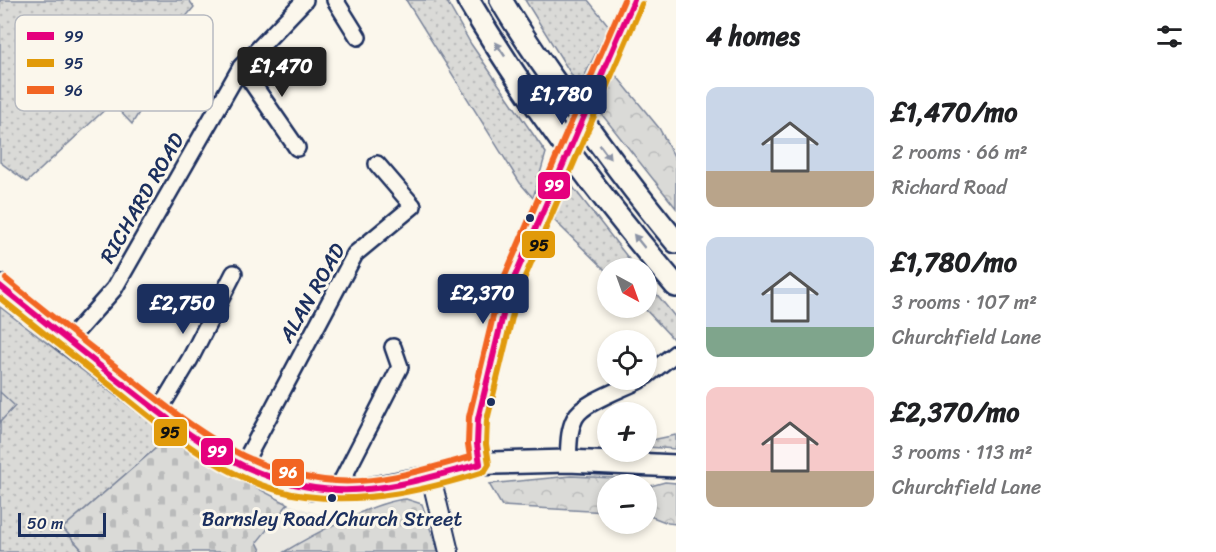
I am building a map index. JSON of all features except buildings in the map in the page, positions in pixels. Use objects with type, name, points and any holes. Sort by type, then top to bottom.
[{"type":"highway","points":[[468,0],[549,124],[610,206],[676,286]]},
{"type":"highway","points":[[501,0],[597,141],[642,202],[676,242]]},
{"type":"highway","points":[[0,286],[67,342],[201,444],[242,467],[285,482],[313,489],[368,489],[480,465],[568,460],[676,466]]},
{"type":"main road","points":[[431,477],[449,552]]},
{"type":"street","name":"RICHARD ROAD","points":[[67,342],[114,289],[241,67],[305,0]]},
{"type":"street","points":[[335,0],[358,37]]},
{"type":"street","points":[[480,465],[477,444],[478,419],[509,290],[634,0]]},
{"type":"street","points":[[241,67],[297,148]]},
{"type":"street","name":"ALAN ROAD","points":[[242,467],[355,254],[413,206],[377,164]]},
{"type":"street","points":[[158,412],[190,359],[234,273]]},
{"type":"street","points":[[337,490],[400,367],[393,347]]},
{"type":"street","points":[[657,368],[676,353]]},
{"type":"street","points":[[568,460],[569,437],[579,412],[588,405],[619,390]]},
{"type":"shaded area","points":[[288,504],[325,516],[351,518],[284,552],[262,552],[257,542]]},
{"type":"green space","points":[[0,0],[189,0],[194,7],[187,15],[15,15],[15,111],[103,111],[27,182],[0,162]]},
{"type":"green space","points":[[406,0],[446,0],[471,44],[546,153],[533,198],[520,183]]},
{"type":"green space","points":[[525,0],[588,0],[609,26],[579,87]]},
{"type":"green space","points":[[615,74],[659,128],[676,160],[676,208],[599,111]]},
{"type":"green space","points":[[120,111],[140,111],[132,124]]},
{"type":"green space","points":[[569,182],[628,258],[597,258],[597,262],[554,220]]},
{"type":"green space","points":[[657,294],[676,318],[676,342],[653,318],[657,318]]},
{"type":"green space","points":[[0,307],[169,437],[63,528],[84,552],[0,552]]},
{"type":"green space","points":[[0,392],[15,406],[0,422]]},
{"type":"green space","points":[[676,435],[676,449],[657,448],[657,439]]},
{"type":"green space","points":[[169,437],[203,460],[288,504],[257,542],[262,552],[84,552],[63,528]]},
{"type":"green space","points":[[571,476],[597,477],[597,511],[502,506],[489,484]]},
{"type":"green space","points":[[676,483],[676,524],[657,519],[657,484]]},
{"type":"green space","points":[[406,499],[422,504],[438,552],[284,552],[361,512]]},
{"type":"transit line","name":"96","points":[[6,279],[194,426],[219,443],[274,468],[303,477],[352,481],[404,475],[470,457],[469,417],[500,287],[624,0]]},
{"type":"transit line","name":"99","points":[[480,464],[477,444],[478,419],[509,290],[634,0]]},
{"type":"transit line","name":"95","points":[[0,298],[177,438],[225,469],[251,481],[305,496],[351,498],[418,490],[484,472],[489,464],[486,444],[487,420],[518,293],[642,4]]},
{"type":"transit line","name":"99","points":[[0,286],[139,397],[191,435],[245,467],[274,478],[305,486],[355,490],[391,486],[480,464]]},
{"type":"place","name":"Barnsley Road/Church Street","points":[[332,498]]}]
